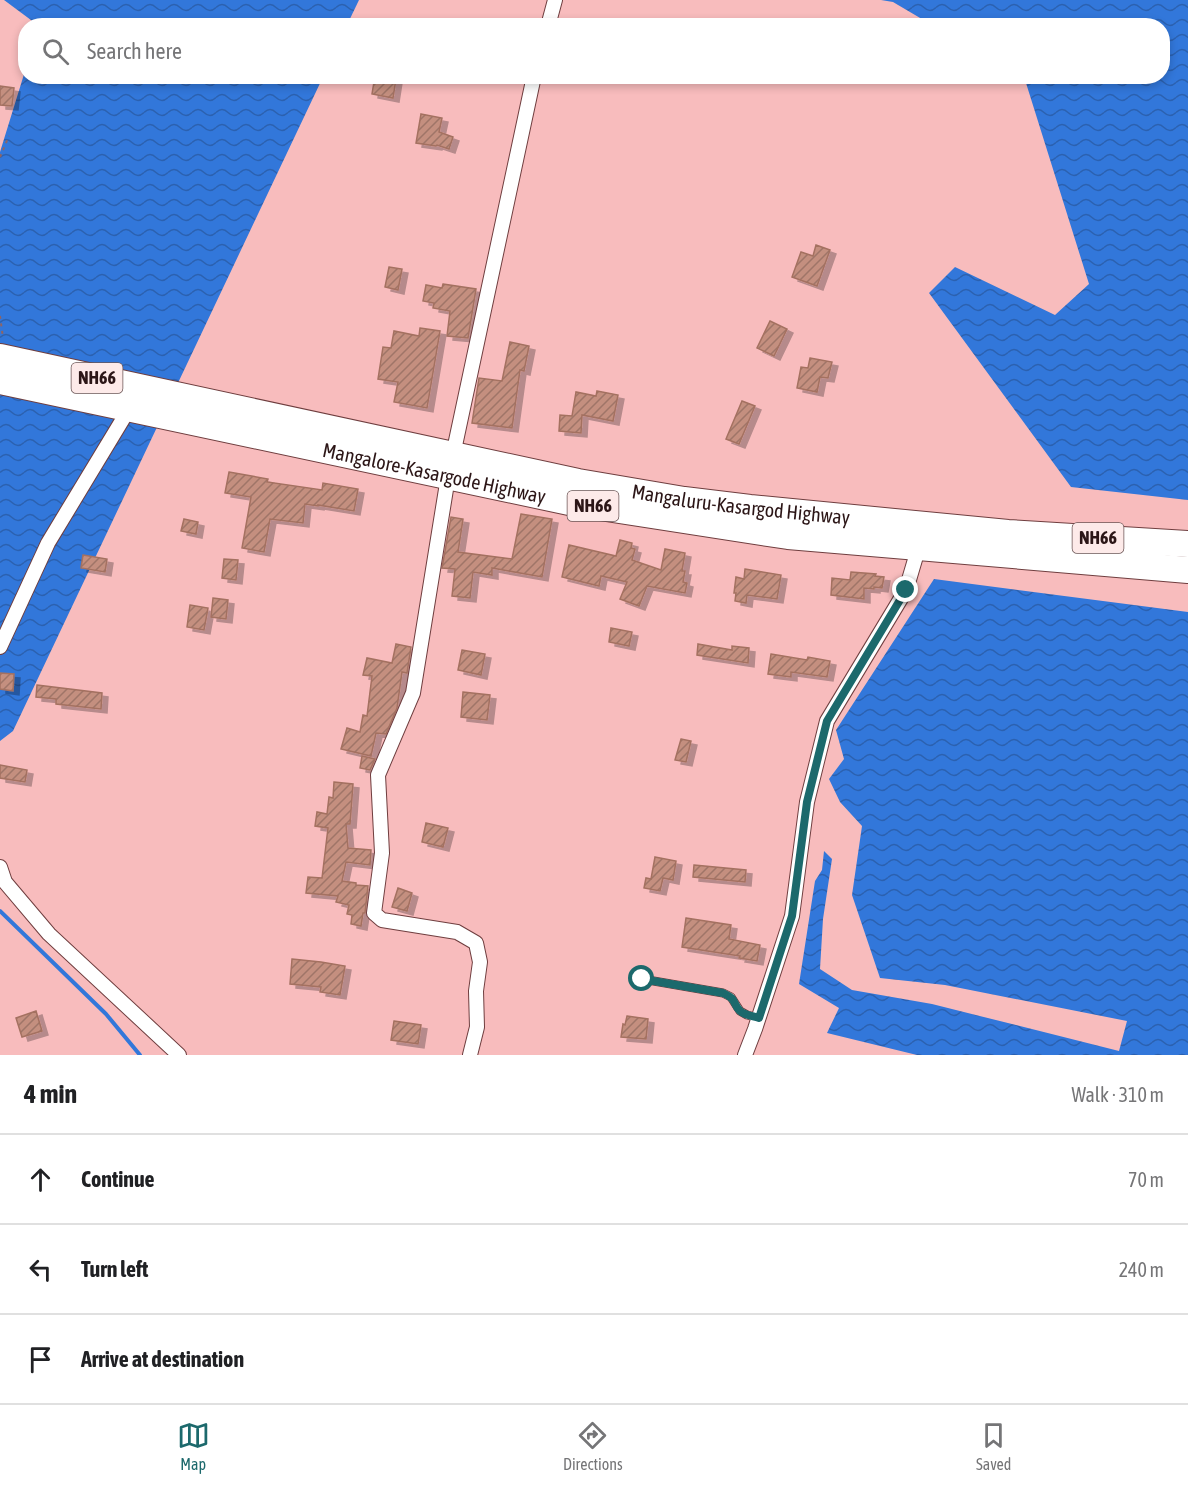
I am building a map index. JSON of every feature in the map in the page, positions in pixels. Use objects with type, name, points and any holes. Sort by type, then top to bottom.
[{"type":"highway","name":"NH66","points":[[2,366],[129,409],[188,409]]},
{"type":"highway","name":"NH66","points":[[2,366],[188,409]]},
{"type":"highway","name":"Mangalore-Kasargode Highway","points":[[188,409],[450,466],[574,503],[788,536],[920,546],[1009,544]]},
{"type":"highway","name":"Mangaluru-Kasargod Highway","points":[[450,466],[578,482],[684,500],[797,513],[1009,544],[1188,544]]},
{"type":"highway","name":"NH66","points":[[1009,544],[1188,570]]},
{"type":"street","points":[[550,18],[555,0]]},
{"type":"street","points":[[470,1055],[477,1027],[476,992],[480,963],[476,943],[457,932],[382,920],[374,913],[382,853],[378,775],[413,693],[450,466],[532,84]]},
{"type":"street","points":[[0,646],[48,543],[129,409]]},
{"type":"street","points":[[745,1055],[792,916],[807,802],[827,721],[906,590],[920,546]]},
{"type":"street","points":[[0,867],[5,882],[49,934],[179,1055]]},
{"type":"lane","points":[[642,979],[723,993],[732,997],[740,1011],[759,1018]]},
{"type":"path","points":[[0,157],[9,136]]},
{"type":"path","points":[[0,316],[2,366]]},
{"type":"water","points":[[4,0],[359,0],[350,18],[28,18]]},
{"type":"water","points":[[881,0],[1188,0],[1188,500],[1071,487],[929,293],[955,267],[1055,315],[1089,284],[1026,84],[1170,84],[1170,18],[920,18],[893,2]]},
{"type":"water","points":[[21,84],[320,84],[13,731],[0,741],[0,152]]},
{"type":"water","points":[[934,579],[1188,612],[1188,1055],[917,1055],[827,1033],[839,1008],[799,984],[815,881],[822,870],[824,851],[832,859],[823,919],[820,969],[852,990],[932,1004],[1119,1051],[1127,1021],[945,985],[880,978],[852,895],[862,826],[840,802],[829,779],[844,759],[836,730]]},
{"type":"building","points":[[374,84],[395,84],[393,98],[372,94]]},
{"type":"building","points":[[0,86],[14,88],[12,106],[0,105]]},
{"type":"building","points":[[421,114],[442,118],[439,132],[453,137],[449,149],[416,143]]},
{"type":"building","points":[[816,245],[830,250],[817,286],[792,277],[801,252],[813,256]]},
{"type":"building","points":[[389,267],[402,269],[398,290],[385,287]]},
{"type":"building","points":[[443,284],[476,289],[468,338],[447,336],[450,311],[433,308],[434,303],[423,301],[426,285],[442,288]]},
{"type":"building","points":[[770,321],[787,329],[774,356],[757,348]]},
{"type":"building","points":[[420,328],[440,331],[427,408],[394,402],[398,382],[378,379],[383,347],[391,348],[394,331],[419,336]]},
{"type":"building","points":[[510,342],[529,346],[524,371],[520,370],[512,428],[472,423],[479,378],[502,381]]},
{"type":"building","points":[[810,358],[832,362],[828,378],[820,377],[817,392],[797,388],[801,367],[808,368]]},
{"type":"building","points":[[597,391],[618,395],[613,421],[582,415],[581,433],[559,431],[560,415],[572,416],[576,392],[596,396]]},
{"type":"building","points":[[742,401],[755,406],[739,444],[726,439]]},
{"type":"building","points":[[229,472],[268,479],[267,482],[322,490],[323,483],[358,489],[354,511],[305,504],[303,523],[270,519],[264,552],[242,548],[251,497],[225,493]]},
{"type":"building","points":[[521,514],[552,519],[542,577],[492,568],[492,575],[473,572],[470,598],[452,596],[455,569],[442,568],[451,517],[463,519],[458,552],[512,559]]},
{"type":"building","points":[[184,519],[198,522],[196,534],[181,531]]},
{"type":"building","points":[[620,540],[632,543],[631,548],[635,549],[632,560],[661,570],[665,549],[685,553],[682,571],[685,571],[683,582],[687,583],[685,593],[647,586],[639,606],[620,599],[627,582],[601,576],[599,586],[562,577],[569,545],[616,556]]},
{"type":"building","points":[[83,555],[107,559],[105,572],[81,568]]},
{"type":"building","points":[[224,559],[238,560],[236,580],[222,578]]},
{"type":"building","points":[[745,569],[781,575],[777,599],[747,595],[746,603],[735,601],[736,577],[744,579]]},
{"type":"building","points":[[851,572],[884,577],[882,588],[864,588],[864,599],[831,595],[832,578],[850,580]]},
{"type":"building","points":[[213,598],[228,600],[226,619],[211,617]]},
{"type":"building","points":[[190,605],[208,608],[204,630],[187,627]]},
{"type":"building","points":[[611,628],[632,632],[629,646],[609,642]]},
{"type":"building","points":[[396,644],[411,647],[407,673],[402,672],[397,708],[386,734],[376,733],[371,756],[341,749],[347,728],[360,732],[363,715],[367,716],[372,676],[363,675],[367,658],[392,663]]},
{"type":"building","points":[[698,644],[732,650],[732,646],[749,648],[748,663],[697,655]]},
{"type":"building","points":[[462,650],[485,654],[481,675],[458,670]]},
{"type":"building","points":[[771,654],[830,661],[827,677],[791,672],[791,677],[768,674]]},
{"type":"building","points":[[0,673],[14,674],[13,691],[0,689]]},
{"type":"building","points":[[37,685],[102,693],[101,709],[56,704],[56,699],[36,697]]},
{"type":"building","points":[[463,692],[490,695],[487,720],[461,717]]},
{"type":"building","points":[[681,739],[691,741],[686,762],[675,760]]},
{"type":"building","points":[[362,756],[375,759],[370,770],[360,768]]},
{"type":"building","points":[[0,765],[27,770],[25,782],[0,778]]},
{"type":"building","points":[[334,782],[353,784],[350,824],[346,824],[348,848],[371,850],[370,865],[346,862],[342,881],[368,886],[361,926],[351,924],[352,915],[347,914],[349,905],[336,902],[338,896],[306,893],[308,877],[322,878],[328,828],[315,826],[317,812],[327,814],[329,797],[333,798]]},
{"type":"building","points":[[426,823],[448,828],[443,847],[422,842]]},
{"type":"building","points":[[655,857],[676,861],[673,880],[663,878],[660,891],[644,888],[646,878],[651,879]]},
{"type":"building","points":[[694,865],[746,870],[745,882],[693,877]]},
{"type":"building","points":[[398,888],[412,893],[407,911],[392,907]]},
{"type":"building","points":[[686,918],[731,925],[729,939],[760,945],[757,961],[682,947]]},
{"type":"building","points":[[292,959],[345,966],[340,995],[320,992],[321,987],[290,984]]},
{"type":"building","points":[[36,1011],[42,1031],[22,1037],[16,1018]]},
{"type":"building","points":[[627,1016],[648,1019],[646,1039],[621,1037]]},
{"type":"building","points":[[394,1021],[421,1025],[418,1044],[391,1040]]},
{"type":"waterway","points":[[0,911],[106,1014],[140,1055]]},
{"type":"route","points":[[642,979],[723,993],[732,997],[740,1011],[759,1018],[792,916],[807,802],[827,721],[906,590]]}]
